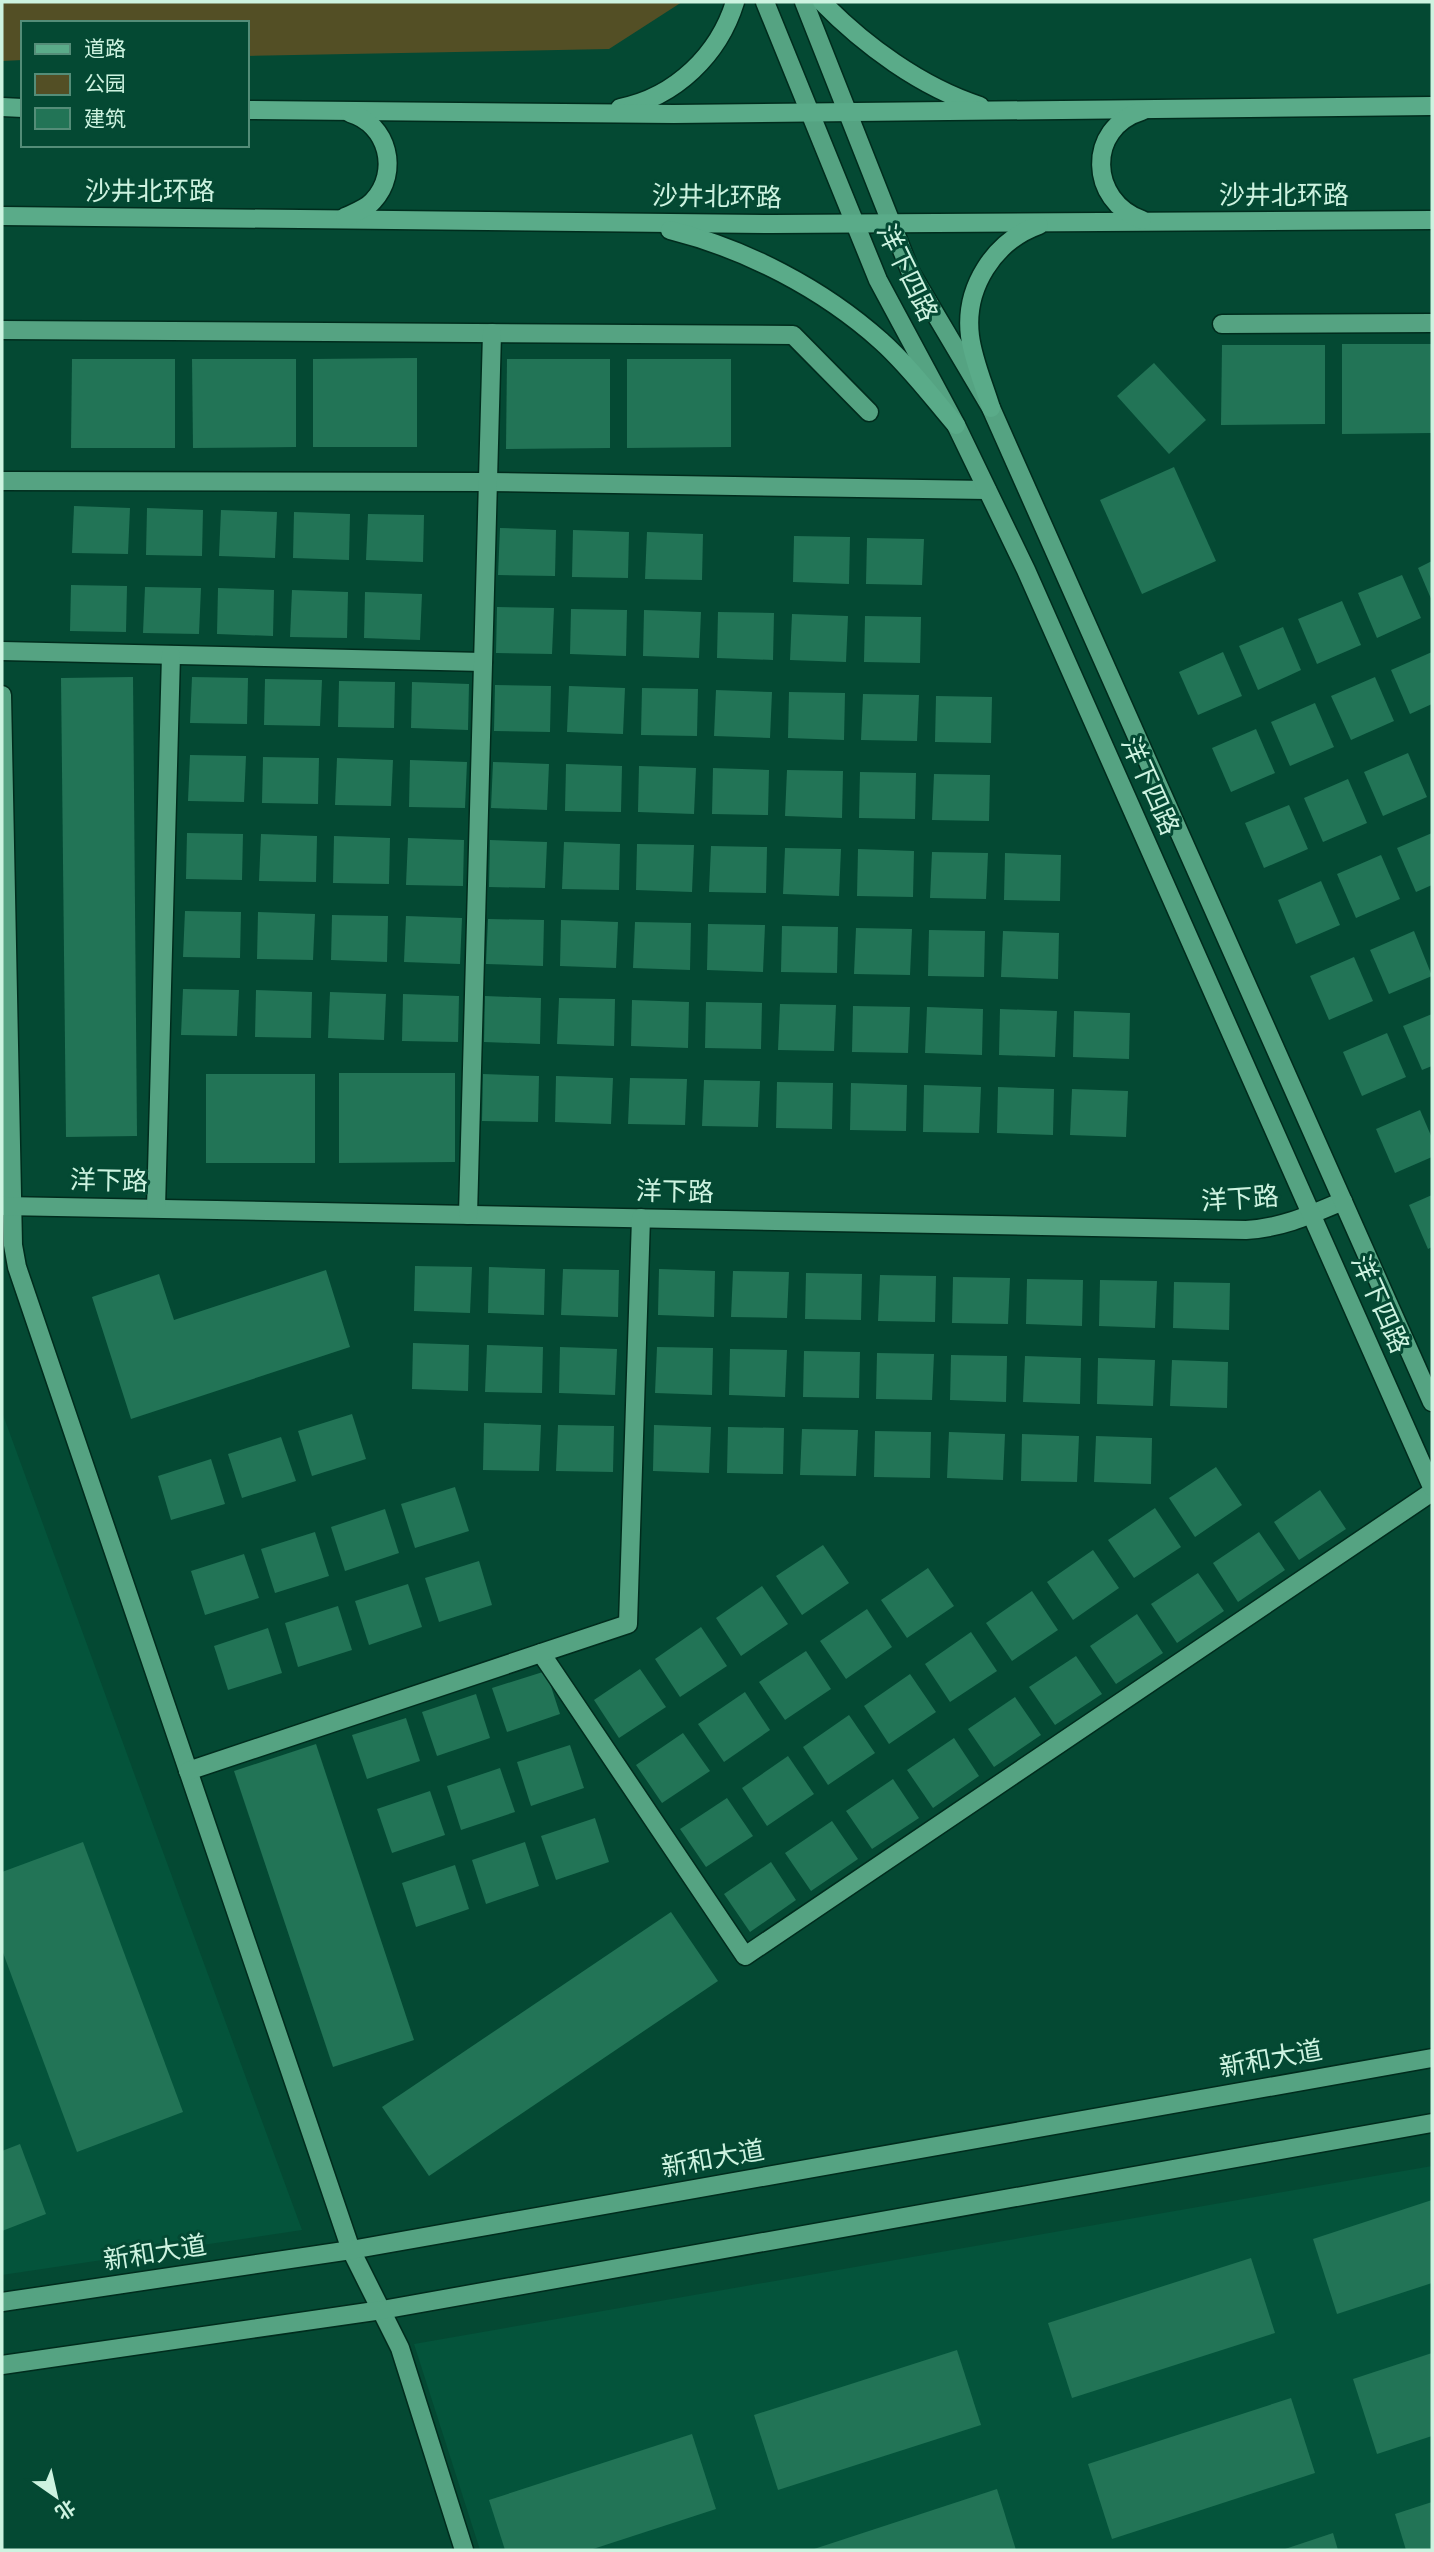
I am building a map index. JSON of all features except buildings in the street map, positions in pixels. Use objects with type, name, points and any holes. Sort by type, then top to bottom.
[{"type":"main road","points":[[594,113],[649,98],[690,73],[721,37],[735,2]]},
{"type":"main road","points":[[822,2],[853,32],[894,61],[950,94],[993,110]]},
{"type":"main road","points":[[248,110],[594,113],[1432,106]]},
{"type":"main road","points":[[2,107],[21,108]]},
{"type":"main road","points":[[1148,222],[1131,216],[1116,205],[1105,190],[1101,173],[1102,154],[1108,137],[1120,123],[1152,108]]},
{"type":"main road","points":[[342,219],[372,203],[383,189],[388,172],[388,154],[382,137],[371,124],[343,111]]},
{"type":"main road","name":"沙井北环路","points":[[2,216],[855,224],[1432,220]]},
{"type":"main road","points":[[639,223],[691,235],[723,247],[800,284],[882,342],[956,425]]},
{"type":"main road","points":[[992,408],[970,337],[972,300],[978,282],[998,250],[1021,234],[1047,223]]},
{"type":"street","name":"洋下四路","points":[[765,2],[878,280],[956,425],[987,490],[1432,1489]]},
{"type":"street","name":"洋下四路","points":[[804,2],[911,273],[992,408],[1432,1402]]},
{"type":"street","points":[[1222,324],[1432,323]]},
{"type":"street","points":[[2,330],[793,335],[869,412]]},
{"type":"street","points":[[468,1215],[492,333]]},
{"type":"street","points":[[2,481],[488,482],[987,490]]},
{"type":"street","points":[[2,652],[483,662]]},
{"type":"street","points":[[156,1208],[171,655]]},
{"type":"street","points":[[2,695],[8,1206],[17,1267],[351,2250],[400,2348],[464,2550]]},
{"type":"street","name":"洋下路","points":[[8,1206],[1246,1230],[1269,1228],[1312,1215],[1343,1201]]},
{"type":"street","points":[[188,1771],[628,1624],[641,1218]]},
{"type":"street","points":[[541,1653],[745,1956],[1432,1489]]},
{"type":"street","name":"新和大道","points":[[2,2302],[351,2250],[1432,2058]]},
{"type":"street","points":[[2,2365],[382,2310],[1432,2123]]},
{"type":"shaded area","points":[[2,1412],[138,1784],[302,2230],[2,2275]]},
{"type":"shaded area","points":[[1432,2166],[1432,2550],[480,2550],[414,2344]]},
{"type":"green space","points":[[2,2],[682,2],[609,49],[248,56],[248,21],[21,21],[21,60],[2,61]]}]
